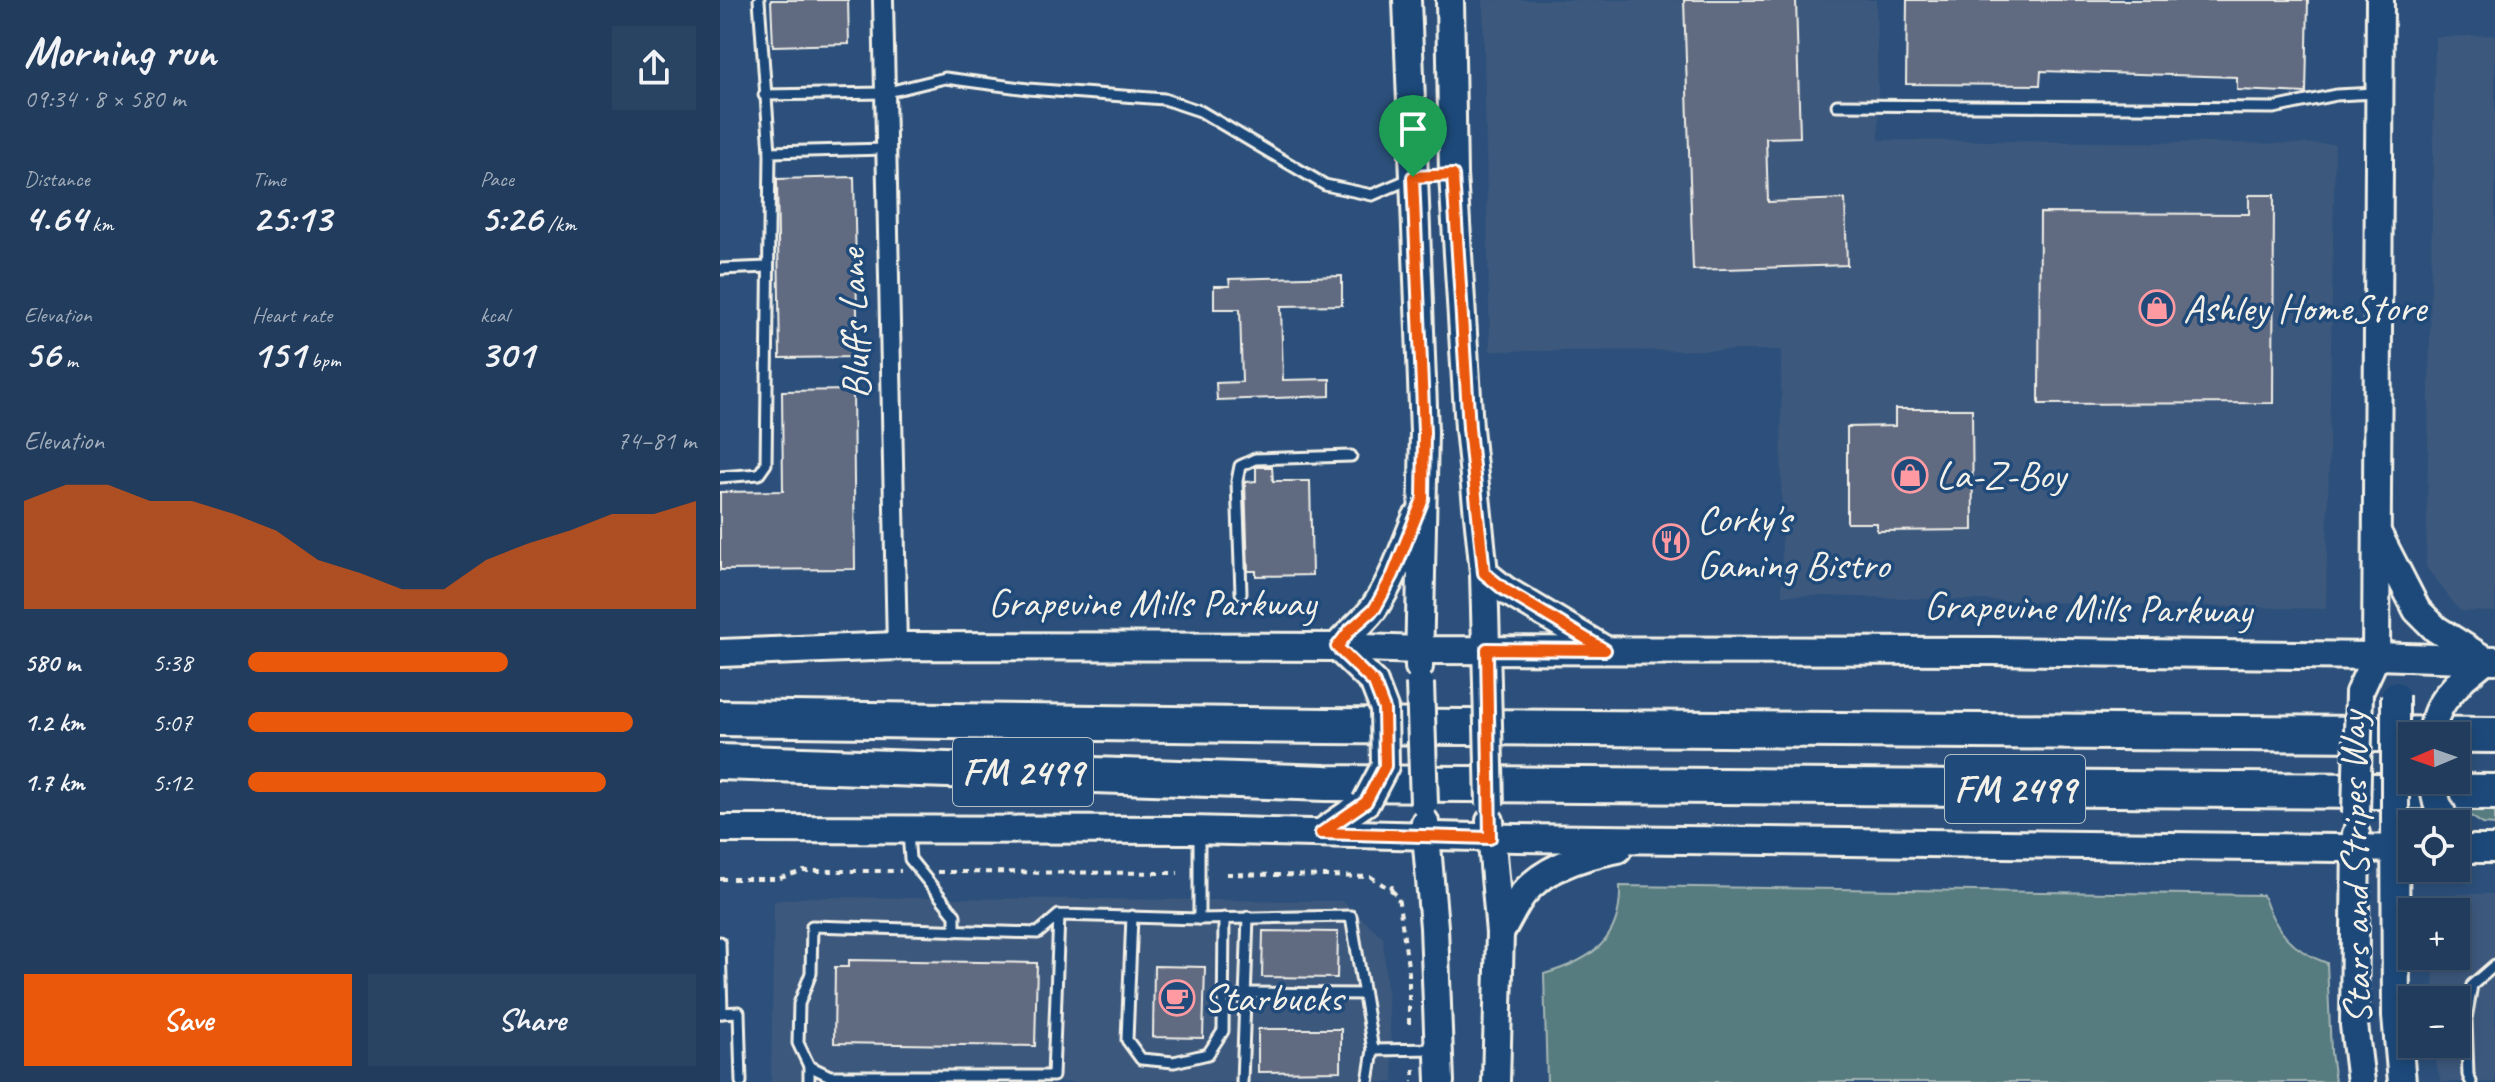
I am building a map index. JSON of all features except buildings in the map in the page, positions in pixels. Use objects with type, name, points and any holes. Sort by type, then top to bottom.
[{"type":"highway","name":"FM 2499","points":[[720,718],[2495,735]]},
{"type":"highway","name":"FM 2499","points":[[720,762],[1326,783],[2495,792]]},
{"type":"main road","points":[[1407,0],[1424,432],[1420,683],[1440,1082]]},
{"type":"main road","points":[[1450,0],[1453,175],[1469,428],[1484,573],[1490,838],[1500,933],[1496,1082]]},
{"type":"main road","name":"Stars and Stripes Way","points":[[2361,1082],[2354,1025],[2356,814],[2359,693],[2376,656],[2380,0]]},
{"type":"main road","points":[[1413,177],[1453,175]]},
{"type":"main road","points":[[1321,833],[1366,802],[1385,766],[1384,709],[1374,683],[1337,647],[1350,630],[1375,608],[1393,575],[1423,499]]},
{"type":"main road","points":[[2377,531],[2417,610],[2436,629],[2490,660],[2463,678],[2439,707],[2433,722]]},
{"type":"main road","points":[[1484,573],[1505,590],[1605,650]]},
{"type":"main road","name":"Grapevine Mills Parkway","points":[[720,653],[897,646],[1337,647],[1419,650],[1976,650],[2490,660]]},
{"type":"main road","name":"Stars and Stripes Way","points":[[2376,656],[2395,695],[2395,815],[2398,826]]},
{"type":"main road","points":[[720,829],[1199,831],[1490,838],[2398,849]]},
{"type":"main road","points":[[1500,933],[1523,893],[1548,872],[1595,854],[1662,840]]},
{"type":"main road","name":"Stars and Stripes Way","points":[[2402,882],[2396,1016],[2402,1082]]},
{"type":"street","name":"Bluffs Lane","points":[[883,0],[897,646]]},
{"type":"lane","points":[[720,477],[759,474],[766,464],[770,152],[759,0]]},
{"type":"lane","points":[[764,95],[884,93],[945,78],[1028,89],[1164,99],[1200,111],[1325,185],[1372,195],[1413,177]]},
{"type":"lane","points":[[1837,105],[2274,108],[2336,95],[2379,93]]},
{"type":"lane","points":[[770,152],[886,149]]},
{"type":"lane","points":[[720,269],[768,267]]},
{"type":"lane","points":[[1241,593],[1237,481],[1240,466],[1255,459],[1351,456]]},
{"type":"lane","points":[[907,830],[910,859],[955,915],[955,931]]},
{"type":"lane","points":[[1199,831],[1199,919]]},
{"type":"lane","points":[[809,1066],[830,1076],[1053,1076],[1059,915]]},
{"type":"lane","points":[[809,1082],[809,1066],[798,1043],[799,1004],[811,973],[812,926],[1038,933],[1059,915],[1199,919],[1351,916],[1373,1050],[1368,1082]]},
{"type":"lane","points":[[1132,916],[1127,1040],[1141,1059],[1174,1062],[1208,1054],[1223,1031],[1224,918]]},
{"type":"lane","points":[[1242,1082],[1248,917]]},
{"type":"lane","points":[[720,942],[721,1013],[739,1012],[741,1082]]},
{"type":"lane","points":[[2471,1082],[2468,1075],[2466,1019],[2472,985],[2495,965]]},
{"type":"lane","points":[[1245,993],[1363,994]]},
{"type":"lane","points":[[1373,1050],[1439,1049]]},
{"type":"path","points":[[720,879],[777,879],[803,871],[905,871]]},
{"type":"path","points":[[935,872],[1178,873]]},
{"type":"path","points":[[1226,874],[1371,877],[1392,887],[1398,896],[1409,973],[1409,1024]]},
{"type":"path","points":[[1414,1069],[1414,1082]]},
{"type":"shaded area","points":[[1483,0],[1876,0],[1879,140],[2335,144],[2326,609],[1782,595],[1781,350],[1490,351]]},
{"type":"shaded area","points":[[2495,35],[2495,612],[2460,611],[2426,567],[2435,37]]},
{"type":"shaded area","points":[[2458,894],[2495,894],[2495,1082],[2441,1082],[2436,1064],[2436,1058],[2470,1058],[2470,986],[2433,986],[2434,970],[2470,970],[2470,898],[2453,898]]},
{"type":"shaded area","points":[[809,897],[1342,901],[1383,937],[1394,1082],[771,1082],[774,901]]},
{"type":"green space","points":[[2470,811],[2495,811],[2495,825],[2483,824],[2470,816]]},
{"type":"green space","points":[[1620,886],[2263,895],[2273,919],[2286,938],[2304,952],[2327,963],[2335,1082],[1547,1082],[1544,974],[1576,962],[1601,945],[1616,921]]},
{"type":"place","name":"Ashley HomeStore","points":[[2157,308]]},
{"type":"place","name":"La-Z-Boy","points":[[1910,475]]},
{"type":"place","name":"Corky's Gaming Bistro","points":[[1671,542]]},
{"type":"place","name":"Starbucks","points":[[1177,998]]},
{"type":"route","points":[[1453,175],[1469,428],[1484,573],[1505,590],[1605,650],[1487,649],[1490,838],[1321,833],[1366,802],[1385,766],[1384,709],[1374,683],[1337,647],[1350,630],[1375,608],[1393,575],[1423,499],[1424,432],[1413,177],[1453,175]]}]
